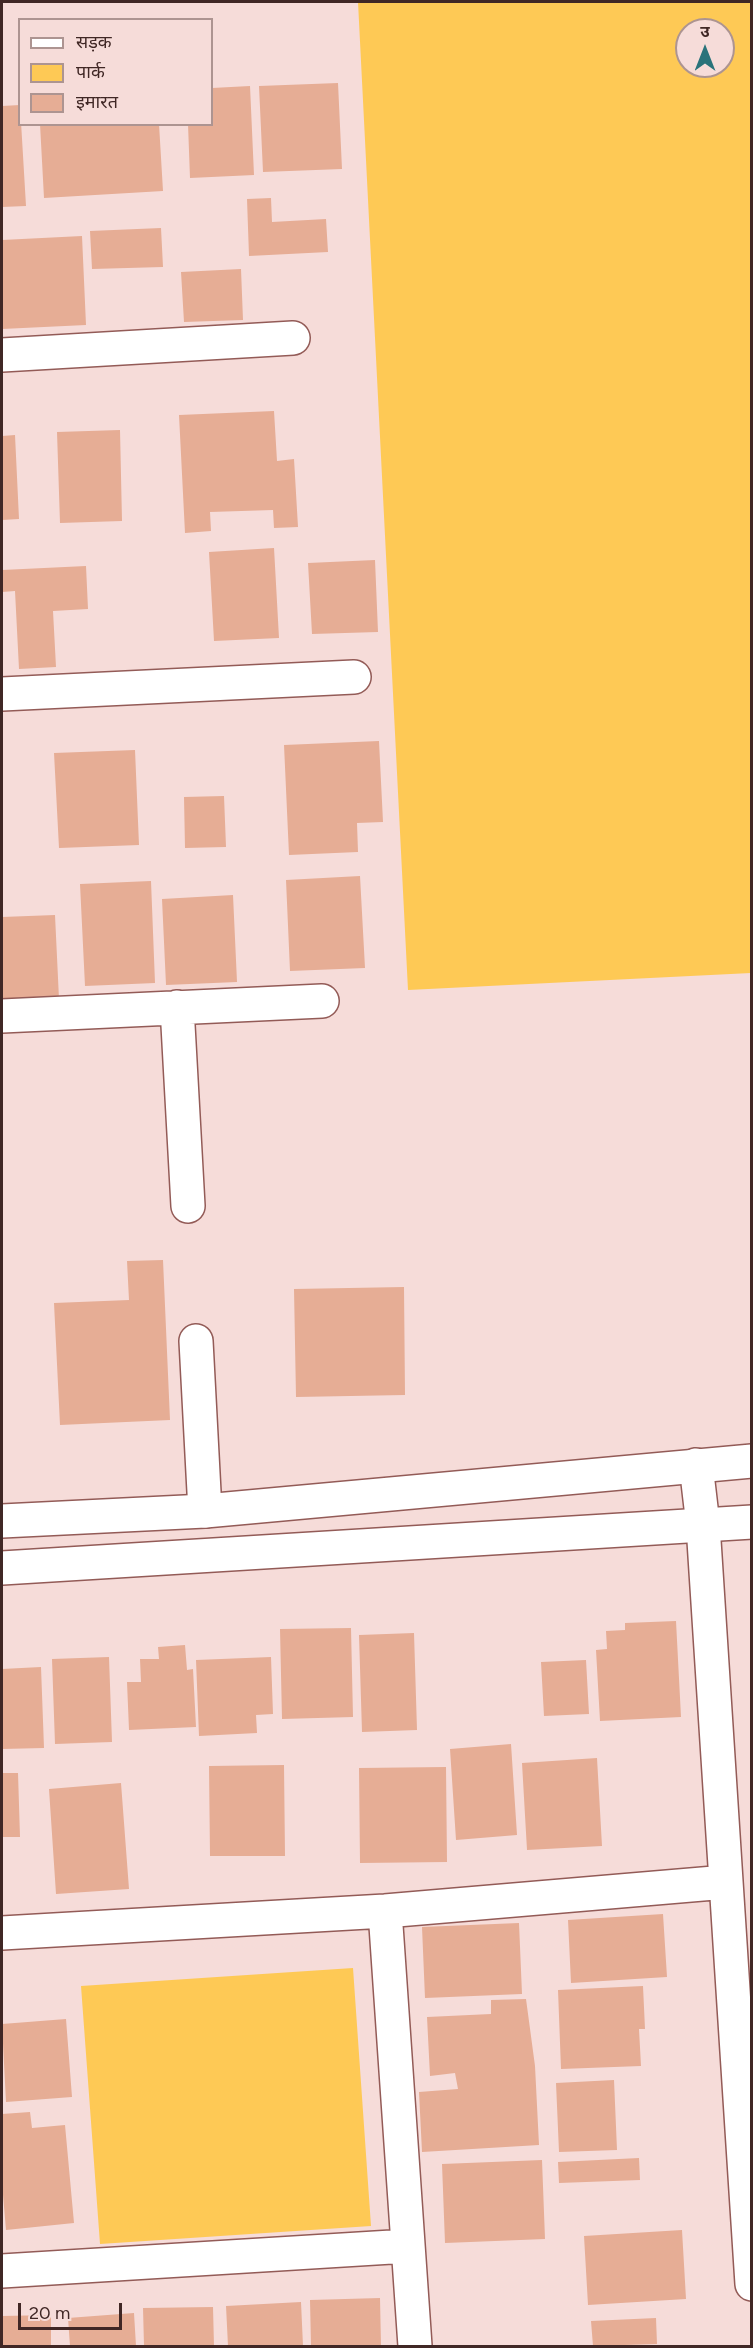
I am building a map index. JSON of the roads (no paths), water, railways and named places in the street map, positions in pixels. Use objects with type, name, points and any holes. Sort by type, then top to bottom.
[{"type":"street","points":[[2,355],[293,338]]},
{"type":"street","points":[[2,694],[354,677]]},
{"type":"street","points":[[2,1016],[322,1001]]},
{"type":"street","points":[[177,1007],[188,1206]]},
{"type":"street","points":[[196,1341],[205,1511]]},
{"type":"street","points":[[2,1521],[205,1511],[752,1461]]},
{"type":"street","points":[[696,1465],[703,1525],[752,2284]]},
{"type":"street","points":[[2,1568],[752,1522]]},
{"type":"street","points":[[2,1932],[385,1911],[726,1882]]},
{"type":"street","points":[[385,1911],[415,2346]]},
{"type":"street","points":[[2,2271],[408,2246]]}]
